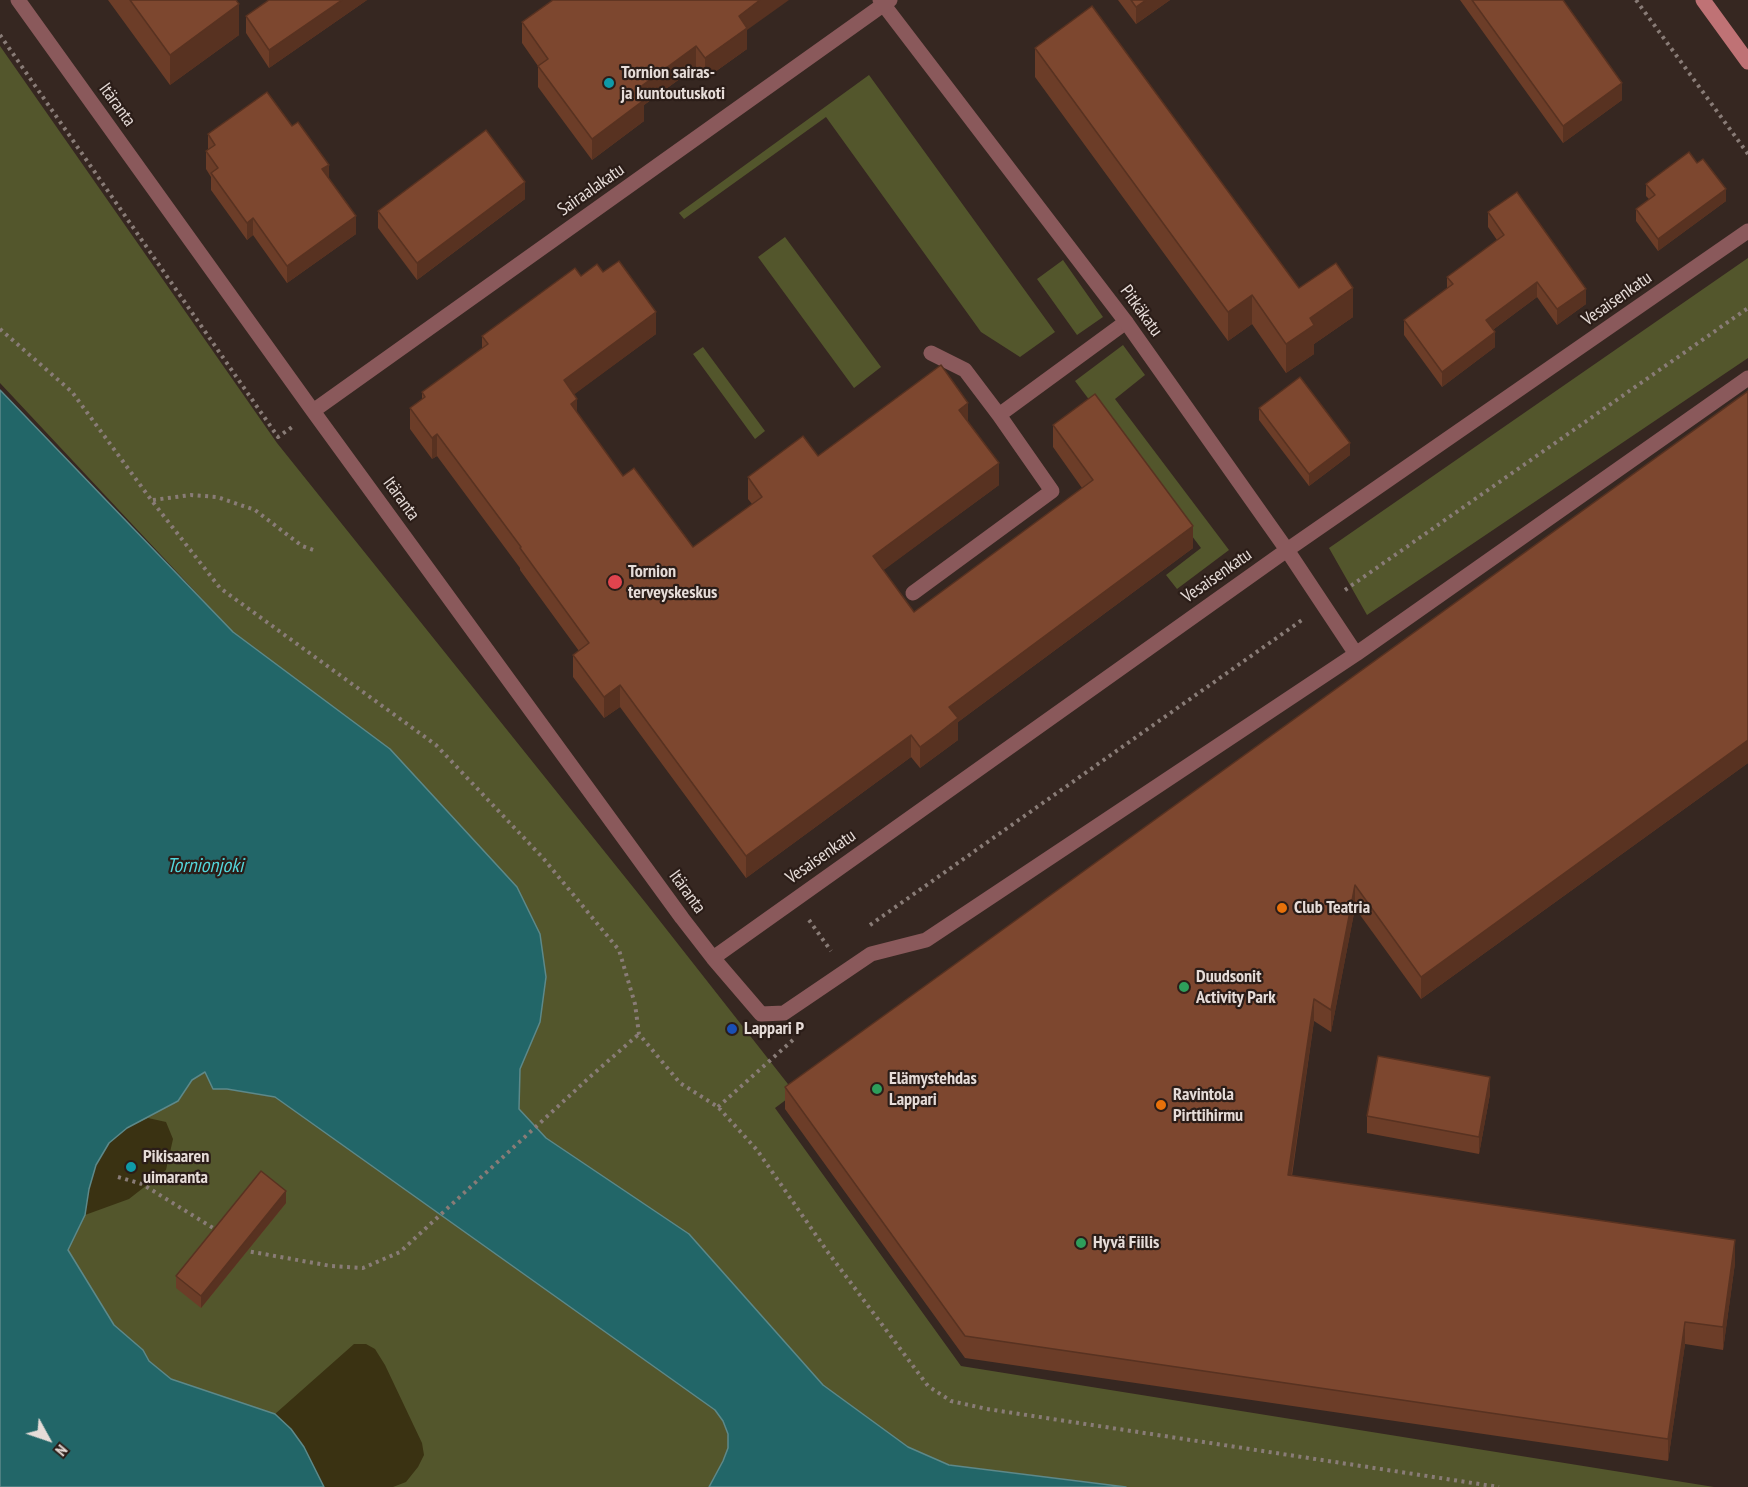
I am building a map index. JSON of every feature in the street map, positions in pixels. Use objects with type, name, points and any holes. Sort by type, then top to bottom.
[{"type":"street","name":"Itäranta","points":[[18,0],[313,411],[682,918],[761,1014],[784,1013],[871,954],[926,940],[1356,654]]},
{"type":"street","points":[[1703,0],[1748,62]]},
{"type":"street","name":"Sairaalakatu","points":[[313,411],[885,2]]},
{"type":"street","name":"Pitkäkatu","points":[[885,2],[1126,322],[1287,550],[1356,654]]},
{"type":"street","name":"Vesaisenkatu","points":[[713,958],[1287,550],[1748,231]]},
{"type":"street","points":[[999,415],[1126,322]]},
{"type":"street","points":[[913,593],[1052,491],[965,370],[931,353]]},
{"type":"street","points":[[1356,654],[1748,378]]},
{"type":"path","points":[[1636,0],[1748,154]]},
{"type":"path","points":[[0,35],[278,437],[313,411]]},
{"type":"path","points":[[861,931],[1748,308]]},
{"type":"path","points":[[0,329],[72,392],[152,501],[220,588],[436,745],[543,858],[619,950],[636,1004],[639,1034],[680,1083],[718,1107],[757,1150],[826,1251],[928,1386],[951,1401],[1037,1417],[1499,1487]]},
{"type":"path","points":[[152,501],[191,495],[217,497],[255,510],[302,546],[316,551]]},
{"type":"path","points":[[238,1245],[247,1251],[331,1266],[363,1268],[400,1252],[639,1034]]},
{"type":"path","points":[[718,1107],[790,1042]]},
{"type":"path","points":[[118,1177],[142,1184],[221,1233]]},
{"type":"green space","points":[[0,46],[277,443],[795,1093],[775,1108],[961,1366],[1714,1487],[1126,1487],[949,1465],[908,1447],[823,1385],[689,1234],[546,1138],[519,1109],[520,1069],[540,1022],[390,749],[233,632],[0,383]]},
{"type":"green space","points":[[869,75],[1055,332],[1020,357],[981,332],[826,117],[684,219],[679,213]]},
{"type":"green space","points":[[785,237],[881,367],[854,388],[758,257]]},
{"type":"green space","points":[[1748,258],[1748,358],[1367,615],[1329,548]]},
{"type":"green space","points":[[1063,260],[1103,317],[1077,335],[1037,279]]},
{"type":"green space","points":[[1123,345],[1145,375],[1115,399],[1229,550],[1177,589],[1166,575],[1201,548],[1075,381]]},
{"type":"green space","points":[[703,347],[765,431],[755,439],[693,354]]},
{"type":"green space","points":[[205,1072],[214,1089],[275,1097],[715,1410],[723,1421],[728,1435],[728,1448],[709,1487],[324,1487],[304,1447],[203,1390],[171,1379],[149,1361],[143,1350],[114,1325],[68,1250],[85,1215],[89,1189],[127,1128],[178,1101],[192,1080]]},
{"type":"sand","name":"Pikisaaren uimaranta","points":[[148,1118],[166,1122],[173,1139],[166,1170],[129,1199],[85,1215],[96,1165],[109,1143],[127,1128]]},
{"type":"sand","points":[[354,1344],[366,1344],[375,1349],[422,1443],[424,1455],[418,1467],[406,1482],[393,1487],[324,1487],[304,1447],[291,1429],[275,1414]]},
{"type":"water","name":"Tornionjoki","points":[[0,390],[233,632],[390,749],[517,887],[540,934],[546,977],[540,1022],[520,1069],[519,1109],[546,1138],[689,1234],[823,1385],[908,1447],[949,1465],[1126,1487],[709,1487],[728,1448],[728,1434],[715,1410],[275,1097],[213,1089],[205,1072],[192,1080],[178,1101],[127,1128],[109,1143],[96,1165],[85,1215],[68,1250],[114,1325],[143,1350],[149,1361],[171,1379],[275,1414],[291,1429],[304,1447],[324,1487],[0,1487]]},
{"type":"building","points":[[130,0],[236,0],[239,4],[170,55]]},
{"type":"building","points":[[269,0],[342,0],[269,50],[246,16]]},
{"type":"building","name":"Tornion sairas- ja kuntoutuskoti","points":[[553,0],[760,0],[739,16],[747,28],[705,58],[696,46],[636,90],[644,100],[592,139],[538,66],[548,59],[522,22]]},
{"type":"building","points":[[1131,0],[1146,0],[1136,7]]},
{"type":"building","points":[[1472,0],[1563,0],[1622,83],[1563,126]]},
{"type":"building","points":[[1092,6],[1299,288],[1336,263],[1353,288],[1310,318],[1314,325],[1286,344],[1252,295],[1228,312],[1035,48]]},
{"type":"building","points":[[267,92],[292,126],[298,122],[329,165],[322,169],[356,216],[287,266],[253,218],[247,223],[211,173],[218,168],[206,151],[215,145],[208,134]]},
{"type":"building","points":[[486,130],[525,182],[417,263],[378,211]]},
{"type":"building","points":[[1689,152],[1697,163],[1703,159],[1726,189],[1658,239],[1636,209],[1655,195],[1646,184]]},
{"type":"building","points":[[1517,192],[1586,289],[1557,309],[1537,282],[1486,320],[1495,332],[1442,372],[1404,320],[1453,284],[1447,277],[1504,235],[1488,212]]},
{"type":"building","name":"Tornion terveyskeskus","points":[[619,261],[656,312],[564,380],[577,399],[571,404],[623,476],[634,468],[693,547],[762,497],[748,477],[803,436],[818,456],[941,365],[968,403],[959,410],[999,463],[873,556],[914,612],[1093,480],[1053,425],[1095,394],[1193,526],[949,707],[958,718],[939,733],[920,747],[911,735],[746,856],[620,685],[604,697],[573,655],[589,643],[437,434],[432,438],[410,408],[425,397],[422,392],[488,344],[482,336],[575,268],[581,276],[597,264],[603,272]]},
{"type":"building","points":[[1300,377],[1350,443],[1309,474],[1259,408]]},
{"type":"building","points":[[1748,391],[1748,740],[1421,977],[1355,885],[1331,1010],[1314,999],[1288,1175],[1735,1240],[1723,1327],[1685,1322],[1668,1439],[965,1336],[785,1087]]},
{"type":"building","points":[[1378,1056],[1490,1077],[1479,1137],[1367,1116]]},
{"type":"building","points":[[261,1171],[286,1191],[201,1296],[176,1276]]},
{"type":"place","name":"Tornion sairas- ja kuntoutuskoti","points":[[609,83]]},
{"type":"place","name":"Tornion terveyskeskus","points":[[615,582]]},
{"type":"place","name":"Club Teatria","points":[[1282,908]]},
{"type":"place","name":"Duudsonit Activity Park","points":[[1184,987]]},
{"type":"place","name":"Lappari P","points":[[732,1029]]},
{"type":"place","name":"Elämystehdas Lappari","points":[[877,1089]]},
{"type":"place","name":"Ravintola Pirttihirmu","points":[[1161,1105]]},
{"type":"place","name":"Pikisaaren uimaranta","points":[[131,1167]]},
{"type":"place","name":"Hyvä Fiilis","points":[[1081,1243]]}]
